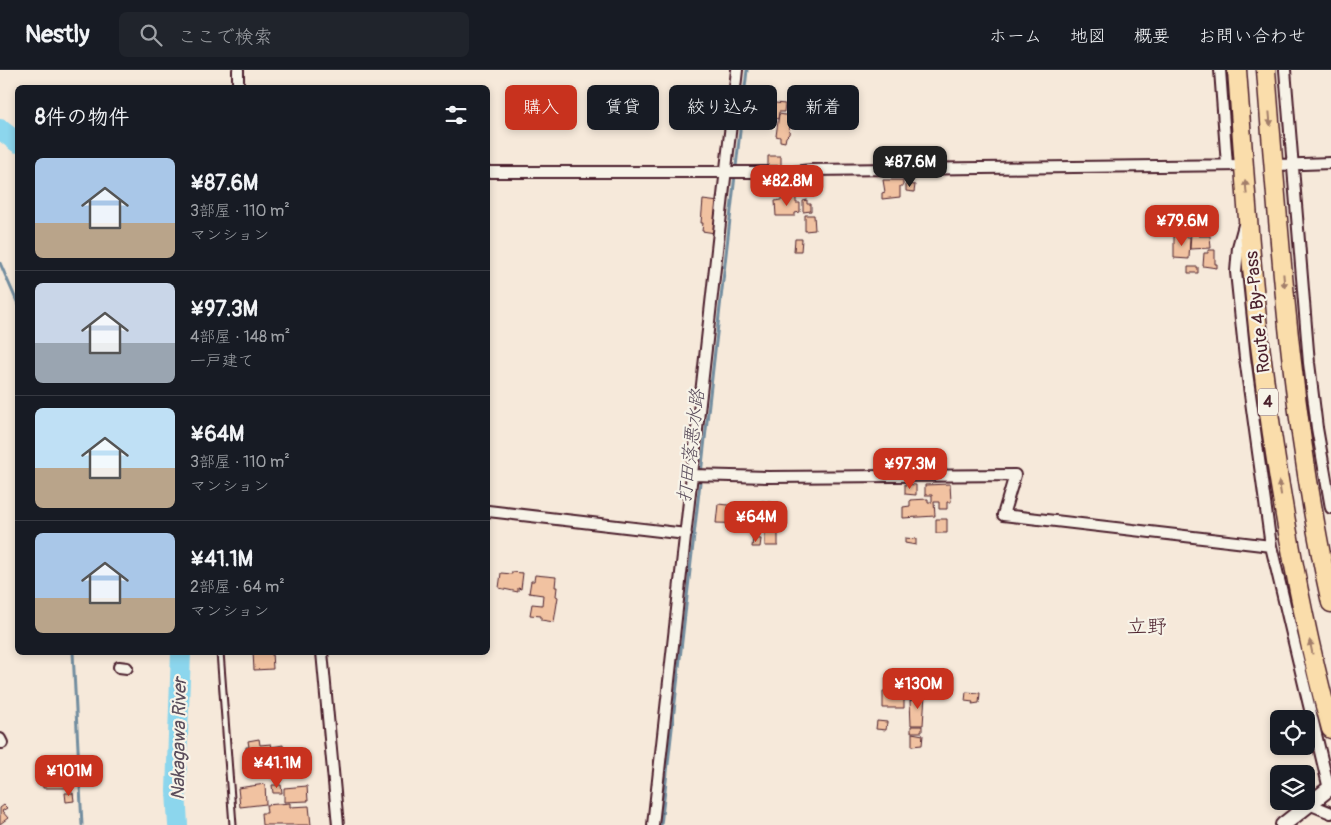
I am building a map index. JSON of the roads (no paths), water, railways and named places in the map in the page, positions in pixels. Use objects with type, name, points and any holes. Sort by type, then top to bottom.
[{"type":"highway","name":"Route 4 By-Pass","points":[[1237,70],[1236,165],[1248,210],[1260,345],[1276,465],[1324,723]]},
{"type":"highway","name":"Route 4 By-Pass","points":[[1266,70],[1296,404],[1313,515],[1331,603]]},
{"type":"main road","points":[[1315,800],[1330,788]]},
{"type":"main road","points":[[1283,825],[1302,810]]},
{"type":"street","points":[[238,70],[238,85]]},
{"type":"street","points":[[653,825],[737,70]]},
{"type":"street","points":[[490,172],[793,172],[811,170],[1236,165],[1220,70]]},
{"type":"street","points":[[1285,70],[1310,372],[1317,428],[1331,508]]},
{"type":"street","points":[[1274,165],[1331,162]]},
{"type":"street","points":[[1248,210],[1238,247],[1236,272],[1245,358],[1271,546],[1324,723],[1330,788]]},
{"type":"street","points":[[692,475],[769,477],[1014,475],[1003,515],[1271,546]]},
{"type":"street","points":[[490,511],[686,534]]},
{"type":"street","points":[[322,655],[338,825]]},
{"type":"street","points":[[1315,806],[1331,813]]},
{"type":"lane","points":[[220,655],[233,825]]},
{"type":"waterway","name":"打田落悪水路","points":[[661,825],[747,70]]},
{"type":"waterway","name":"Nakagawa River","points":[[0,129],[15,141]]},
{"type":"waterway","points":[[0,263],[15,297]]},
{"type":"waterway","points":[[73,655],[82,825]]},
{"type":"waterway","name":"Nakagawa River","points":[[178,825],[176,791],[181,655]]},
{"type":"district","name":"立野","points":[[1147,626]]}]
